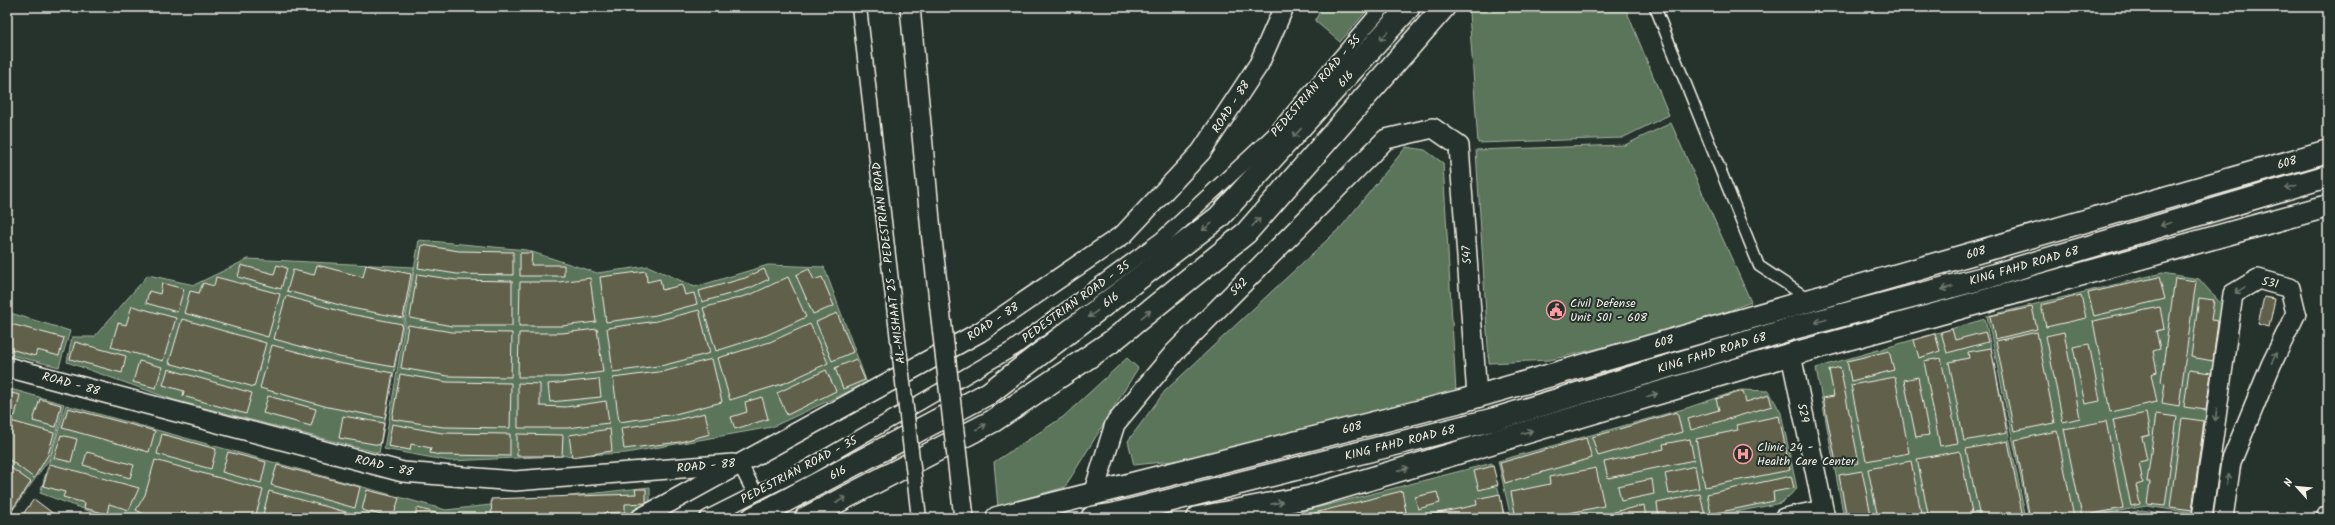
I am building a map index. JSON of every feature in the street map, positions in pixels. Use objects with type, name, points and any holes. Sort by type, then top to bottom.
[{"type":"main road","name":"616","points":[[753,518],[989,393],[1219,218],[1409,7]]},
{"type":"main road","name":"616","points":[[806,518],[993,421],[1111,342],[1246,233],[1444,7]]},
{"type":"main road","name":"608","points":[[997,518],[1477,396],[2328,151]]},
{"type":"main road","name":"KING FAHD ROAD 68","points":[[1092,518],[1495,419],[1797,327],[1991,276],[2328,176]]},
{"type":"main road","name":"KING FAHD ROAD 68","points":[[1198,518],[1309,496],[1791,355],[2328,206]]},
{"type":"street","name":"AL-MISHAAT 25 - PEDESTRIAN ROAD","points":[[859,7],[920,518]]},
{"type":"street","points":[[910,7],[930,231],[964,518]]},
{"type":"street","name":"ROAD - 88","points":[[7,367],[403,472],[515,481],[740,464],[980,332],[1124,234],[1201,152],[1259,64],[1284,7]]},
{"type":"street","name":"PEDESTRIAN ROAD - 35","points":[[707,518],[807,468],[1014,348],[1162,239],[1275,134],[1384,7]]},
{"type":"street","name":"547","points":[[1433,128],[1459,146],[1477,396]]},
{"type":"street","name":"542","points":[[1093,494],[1115,424],[1174,353],[1386,139],[1433,128]]},
{"type":"street","name":"531","points":[[2202,518],[2234,294],[2258,280],[2290,288],[2296,313],[2271,365],[2231,462],[2223,518]]},
{"type":"street","name":"529","points":[[1791,355],[1824,514]]},
{"type":"street","points":[[641,518],[740,464],[755,493]]},
{"type":"street","points":[[1784,518],[1824,514]]},
{"type":"lane","points":[[1655,7],[1759,266],[1810,300]]},
{"type":"green space","points":[[1322,7],[1370,7],[1340,42],[1315,21]]},
{"type":"green space","points":[[1474,7],[1625,7],[1669,115],[1622,138],[1478,143],[1469,13]]},
{"type":"green space","points":[[1671,123],[1751,302],[1687,327],[1550,360],[1489,363],[1476,150],[1625,145]]},
{"type":"green space","points":[[1406,147],[1425,150],[1443,163],[1456,392],[1182,460],[1134,465],[1128,441],[1165,391],[1342,226]]},
{"type":"green space","points":[[419,240],[526,250],[597,273],[648,266],[695,287],[768,265],[824,267],[867,383],[772,427],[626,453],[450,461],[384,449]]},
{"type":"green space","points":[[248,259],[414,267],[379,453],[174,400],[67,362],[72,337],[94,337],[148,275],[194,285]]},
{"type":"green space","points":[[2162,273],[2199,279],[2223,306],[2193,513],[2146,506],[2083,518],[2029,518],[1987,316]]},
{"type":"green space","points":[[7,312],[70,331],[59,367],[7,354]]},
{"type":"green space","points":[[1985,319],[2026,518],[1844,518],[1816,368]]},
{"type":"green space","points":[[1127,358],[1138,368],[1065,487],[998,507],[994,462],[1063,417]]},
{"type":"green space","points":[[7,388],[64,404],[50,458],[7,518]]},
{"type":"green space","points":[[1740,390],[1769,391],[1781,413],[1797,489],[1781,503],[1706,518],[1511,518],[1498,461],[1687,408]]},
{"type":"green space","points":[[66,405],[446,510],[650,487],[650,504],[623,518],[108,518],[40,493]]},
{"type":"green space","points":[[1492,463],[1505,518],[1277,518]]},
{"type":"green space","points":[[2142,510],[2190,518],[2102,518]]},
{"type":"building","points":[[422,245],[459,251],[513,252],[513,275],[457,274],[418,268]]},
{"type":"building","points":[[520,253],[532,253],[531,265],[564,265],[564,276],[520,276]]},
{"type":"building","points":[[241,265],[274,274],[277,265],[287,268],[281,289],[238,277]]},
{"type":"building","points":[[317,265],[363,277],[366,265],[411,274],[403,318],[351,308],[287,291],[293,270],[314,275]]},
{"type":"building","points":[[764,269],[769,279],[750,288],[702,302],[699,291],[745,278]]},
{"type":"building","points":[[809,269],[814,280],[822,277],[834,306],[813,314],[796,275]]},
{"type":"building","points":[[646,271],[647,282],[660,279],[662,290],[682,285],[685,295],[694,293],[697,304],[656,315],[606,322],[600,277]]},
{"type":"building","points":[[417,274],[456,280],[512,281],[512,326],[452,326],[410,318]]},
{"type":"building","points":[[216,277],[280,294],[268,337],[184,313],[190,291],[199,293],[203,283],[214,286]]},
{"type":"building","points":[[788,277],[806,317],[767,335],[716,351],[703,308],[752,294]]},
{"type":"building","points":[[2159,277],[2165,299],[2094,316],[2088,293]]},
{"type":"building","points":[[590,278],[596,322],[562,326],[519,326],[520,282],[559,282]]},
{"type":"building","points":[[2175,278],[2196,281],[2179,406],[2162,403],[2165,383],[2161,382]]},
{"type":"building","points":[[162,283],[184,289],[177,312],[146,303],[149,291],[160,294]]},
{"type":"building","points":[[2081,295],[2086,318],[2046,327],[2041,305]]},
{"type":"building","points":[[286,296],[350,314],[402,324],[394,367],[339,357],[274,339]]},
{"type":"building","points":[[2264,297],[2275,299],[2269,327],[2258,324]]},
{"type":"building","points":[[2199,298],[2214,300],[2211,320],[2218,321],[2213,361],[2191,357]]},
{"type":"building","points":[[132,306],[176,318],[163,361],[111,347],[118,323],[126,325]]},
{"type":"building","points":[[2032,307],[2037,329],[1995,339],[1990,316]]},
{"type":"building","points":[[2160,307],[2164,329],[2156,331],[2160,349],[2153,351],[2157,372],[2151,374],[2157,402],[2110,412],[2093,321]]},
{"type":"building","points":[[699,310],[710,353],[665,365],[613,372],[607,328],[657,321]]},
{"type":"building","points":[[837,313],[853,352],[832,361],[816,322]]},
{"type":"building","points":[[182,319],[266,343],[254,387],[169,363]]},
{"type":"building","points":[[7,323],[64,338],[59,356],[37,350],[35,356],[7,348]]},
{"type":"building","points":[[810,324],[828,363],[785,383],[730,400],[718,358],[770,342]]},
{"type":"building","points":[[408,325],[452,332],[512,333],[511,377],[448,376],[401,368]]},
{"type":"building","points":[[597,329],[603,372],[564,377],[518,377],[519,333],[562,333]]},
{"type":"building","points":[[1952,329],[1955,340],[1985,332],[1988,342],[1947,353],[1941,332]]},
{"type":"building","points":[[2037,332],[2055,423],[2014,431],[1996,341]]},
{"type":"building","points":[[2064,332],[2080,418],[2063,422],[2046,336]]},
{"type":"building","points":[[1935,334],[1940,351],[1919,358],[1914,340]]},
{"type":"building","points":[[75,342],[126,356],[122,373],[70,359]]},
{"type":"building","points":[[2089,344],[2100,401],[2085,404],[2073,347]]},
{"type":"building","points":[[272,345],[338,363],[393,373],[385,418],[328,407],[260,388]]},
{"type":"building","points":[[1991,348],[2007,433],[1964,441],[1949,362],[1969,358],[1968,352]]},
{"type":"building","points":[[1889,351],[1894,370],[1851,381],[1847,361]]},
{"type":"building","points":[[1941,358],[1958,443],[1940,446],[1924,361]]},
{"type":"building","points":[[712,359],[722,402],[675,414],[619,422],[613,378],[666,371]]},
{"type":"building","points":[[856,359],[865,380],[843,389],[835,368]]},
{"type":"building","points":[[139,361],[162,367],[156,388],[133,382]]},
{"type":"building","points":[[1840,367],[1859,463],[1837,467],[1823,398],[1834,396],[1829,370]]},
{"type":"building","points":[[168,369],[252,393],[246,414],[183,396],[184,391],[163,385]]},
{"type":"building","points":[[826,370],[836,391],[787,415],[777,393]]},
{"type":"building","points":[[2189,370],[2211,373],[2206,410],[2184,407]]},
{"type":"building","points":[[400,374],[447,382],[511,383],[510,428],[443,427],[392,419]]},
{"type":"building","points":[[1895,377],[1909,453],[1866,461],[1851,385]]},
{"type":"building","points":[[1918,377],[1929,435],[1916,437],[1904,380]]},
{"type":"building","points":[[599,379],[601,397],[550,402],[548,384]]},
{"type":"building","points":[[518,383],[540,384],[540,406],[566,407],[606,401],[609,423],[567,428],[518,428]]},
{"type":"building","points":[[1743,391],[1746,402],[1769,395],[1772,406],[1691,430],[1688,419],[1719,410],[1716,399]]},
{"type":"building","points":[[7,392],[20,395],[15,416],[7,414]]},
{"type":"building","points":[[268,396],[316,409],[311,426],[263,413]]},
{"type":"building","points":[[762,397],[768,419],[735,429],[731,417],[747,412],[745,402]]},
{"type":"building","points":[[40,399],[61,405],[56,427],[33,421]]},
{"type":"building","points":[[68,408],[155,431],[149,452],[62,428]]},
{"type":"building","points":[[1677,412],[1682,432],[1598,456],[1592,437]]},
{"type":"building","points":[[705,413],[710,434],[680,442],[624,449],[621,428],[676,420]]},
{"type":"building","points":[[2146,413],[2150,435],[2142,437],[2147,460],[2139,462],[2143,483],[2136,485],[2140,504],[2131,506],[2113,420]]},
{"type":"building","points":[[2156,414],[2177,417],[2165,506],[2147,504],[2150,482],[2147,482]]},
{"type":"building","points":[[343,416],[384,423],[380,445],[339,438]]},
{"type":"building","points":[[1779,416],[1790,470],[1705,487],[1696,439],[1738,430],[1736,425]]},
{"type":"building","points":[[2182,418],[2204,421],[2192,510],[2170,507]]},
{"type":"building","points":[[7,420],[54,433],[48,455],[34,478],[7,458]]},
{"type":"building","points":[[2106,421],[2123,508],[2082,516],[2064,429]]},
{"type":"building","points":[[392,424],[442,433],[510,434],[510,456],[440,455],[430,453],[431,448],[411,444],[410,450],[388,446]]},
{"type":"building","points":[[610,429],[612,451],[572,457],[569,435]]},
{"type":"building","points":[[2057,431],[2074,518],[2030,518],[2015,440]]},
{"type":"building","points":[[162,434],[216,449],[211,469],[157,454]]},
{"type":"building","points":[[517,434],[563,435],[562,456],[517,456]]},
{"type":"building","points":[[61,435],[77,439],[71,462],[54,458]]},
{"type":"building","points":[[1586,438],[1592,458],[1505,483],[1500,463]]},
{"type":"building","points":[[1690,439],[1694,460],[1608,478],[1604,462],[1664,449],[1663,444]]},
{"type":"building","points":[[2008,441],[2023,518],[1980,518],[1966,449]]},
{"type":"building","points":[[1960,451],[1973,518],[1929,518],[1917,459]]},
{"type":"building","points":[[87,452],[134,465],[130,478],[83,465]]},
{"type":"building","points":[[228,452],[266,462],[261,483],[222,472]]},
{"type":"building","points":[[155,460],[263,490],[255,518],[152,518],[136,510],[145,495]]},
{"type":"building","points":[[1911,461],[1922,518],[1878,518],[1868,469]]},
{"type":"building","points":[[50,464],[139,488],[129,510],[109,504],[107,514],[84,508],[85,503],[63,497],[65,492],[43,486]]},
{"type":"building","points":[[7,465],[31,482],[7,517]]},
{"type":"building","points":[[277,465],[360,487],[355,508],[271,485]]},
{"type":"building","points":[[1493,466],[1498,485],[1479,490],[1474,471]]},
{"type":"building","points":[[1695,466],[1699,488],[1669,494],[1665,473]]},
{"type":"building","points":[[1596,468],[1604,506],[1544,518],[1516,518],[1511,492],[1550,484],[1549,477]]},
{"type":"building","points":[[1862,471],[1871,515],[1847,518],[1839,475]]},
{"type":"building","points":[[1791,476],[1794,488],[1773,492],[1774,501],[1711,514],[1707,494]]},
{"type":"building","points":[[1652,479],[1654,494],[1621,501],[1618,486]]},
{"type":"building","points":[[635,489],[646,489],[646,503],[625,504],[625,512],[604,513],[604,518],[492,518],[491,499],[636,494]]},
{"type":"building","points":[[367,490],[399,498],[393,518],[362,510]]},
{"type":"building","points":[[269,491],[353,514],[352,518],[262,518]]},
{"type":"building","points":[[1402,491],[1406,512],[1381,518],[1315,518],[1314,513]]},
{"type":"building","points":[[1437,492],[1440,503],[1418,509],[1415,497]]},
{"type":"building","points":[[1500,494],[1504,518],[1414,518],[1477,505],[1476,499]]},
{"type":"building","points":[[1700,494],[1705,516],[1693,518],[1659,518],[1657,503]]},
{"type":"building","points":[[34,499],[59,518],[20,518]]},
{"type":"building","points":[[1644,505],[1646,518],[1615,518],[1614,512]]},
{"type":"building","points":[[417,508],[455,518],[414,518]]},
{"type":"building","points":[[1606,513],[1606,518],[1582,518]]},
{"type":"building","points":[[2140,514],[2161,517],[2161,518],[2140,518]]},
{"type":"building","points":[[2127,516],[2127,518],[2114,518]]},
{"type":"place","name":"Civil Defense Unit 501 - 608","points":[[1556,310]]},
{"type":"place","name":"Clinic 24 - Health Care Center","points":[[1743,454]]}]
